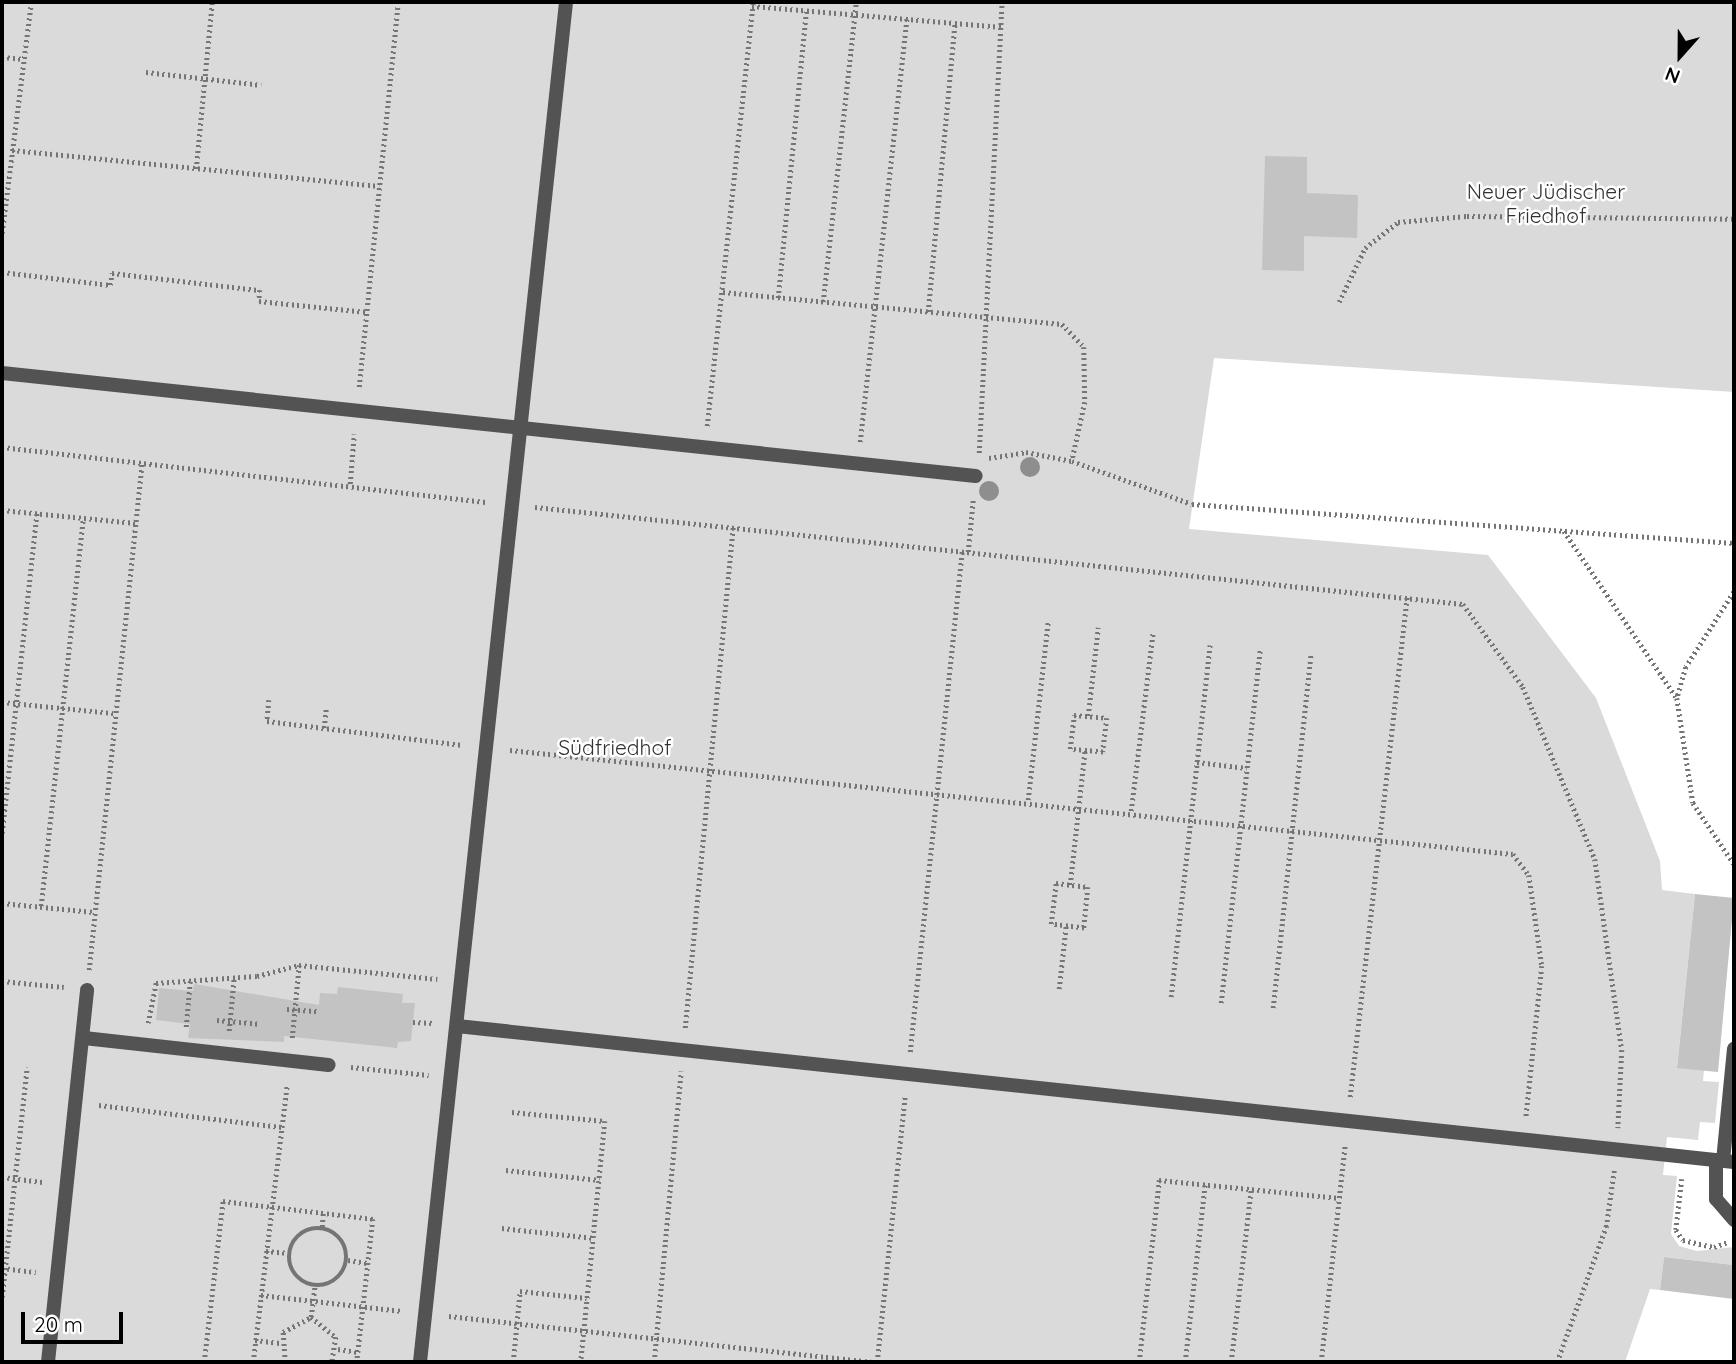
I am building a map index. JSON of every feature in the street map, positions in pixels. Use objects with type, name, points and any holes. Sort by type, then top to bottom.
[{"type":"lane","points":[[420,1362],[523,428],[566,2]]},
{"type":"lane","points":[[2,373],[976,476]]},
{"type":"lane","points":[[48,1362],[87,990]]},
{"type":"lane","points":[[457,1026],[1725,1161]]},
{"type":"lane","points":[[84,1038],[329,1065]]},
{"type":"lane","points":[[1734,1049],[1725,1161],[1716,1199],[1734,1220]]},
{"type":"path","points":[[2,233],[31,2]]},
{"type":"path","points":[[196,169],[212,2]]},
{"type":"path","points":[[350,484],[398,2]]},
{"type":"path","points":[[823,302],[856,2]]},
{"type":"path","points":[[1002,2],[988,318],[978,459],[1026,452],[1072,461],[1192,504],[1734,543]]},
{"type":"path","points":[[704,447],[753,4],[1002,27]]},
{"type":"path","points":[[778,298],[806,11]]},
{"type":"path","points":[[857,464],[907,19]]},
{"type":"path","points":[[928,312],[955,23]]},
{"type":"path","points":[[2,57],[24,59]]},
{"type":"path","points":[[146,72],[261,85]]},
{"type":"path","points":[[12,150],[379,186]]},
{"type":"path","points":[[1339,302],[1365,248],[1398,222],[1467,216],[1734,219]]},
{"type":"path","points":[[2,272],[110,285],[111,273],[260,290],[259,301],[366,312]]},
{"type":"path","points":[[723,292],[1062,324],[1084,347],[1085,402],[1072,461]]},
{"type":"path","points":[[2,447],[350,484],[514,505],[1462,604],[1523,687],[1595,859],[1622,1050],[1617,1149],[1606,1227],[1558,1362]]},
{"type":"path","points":[[2,981],[87,990],[113,713],[142,462]]},
{"type":"path","points":[[261,1295],[875,1362],[937,790],[976,476]]},
{"type":"path","points":[[2,510],[135,523]]},
{"type":"path","points":[[2,833],[37,513]]},
{"type":"path","points":[[41,906],[83,518]]},
{"type":"path","points":[[654,1362],[733,527]]},
{"type":"path","points":[[1564,531],[1677,698]]},
{"type":"path","points":[[1734,592],[1686,667],[1677,698],[1693,803],[1734,864]]},
{"type":"path","points":[[1321,1362],[1406,597]]},
{"type":"path","points":[[1028,800],[1048,622]]},
{"type":"path","points":[[1088,716],[1098,628]]},
{"type":"path","points":[[1131,811],[1153,632]]},
{"type":"path","points":[[1171,998],[1210,645]]},
{"type":"path","points":[[1221,1003],[1260,649]]},
{"type":"path","points":[[1273,1008],[1311,654]]},
{"type":"path","points":[[269,700],[267,721],[487,748],[937,790],[1513,854],[1529,875],[1542,966],[1523,1139]]},
{"type":"path","points":[[2,702],[113,713]]},
{"type":"path","points":[[324,727],[326,708]]},
{"type":"path","points":[[1074,715],[1107,718],[1103,752],[1085,750],[1070,749],[1074,715]]},
{"type":"path","points":[[1070,884],[1085,750]]},
{"type":"path","points":[[1197,762],[1247,768]]},
{"type":"path","points":[[1056,883],[1070,884],[1088,887],[1084,928],[1051,924],[1056,883]]},
{"type":"path","points":[[2,902],[94,912]]},
{"type":"path","points":[[1059,989],[1066,926]]},
{"type":"path","points":[[146,1045],[151,990],[156,983],[234,976],[299,965],[462,981]]},
{"type":"path","points":[[294,1019],[299,965]]},
{"type":"path","points":[[231,1012],[234,976]]},
{"type":"path","points":[[186,1024],[190,981]]},
{"type":"path","points":[[287,1009],[318,1011]]},
{"type":"path","points":[[217,1020],[261,1024]]},
{"type":"path","points":[[413,1022],[427,1023]]},
{"type":"path","points":[[253,1362],[290,1060]]},
{"type":"path","points":[[329,1065],[452,1077]]},
{"type":"path","points":[[2,1297],[3,1268],[27,1067]]},
{"type":"path","points":[[77,1102],[282,1126]]},
{"type":"path","points":[[512,1112],[605,1121],[581,1362]]},
{"type":"path","points":[[506,1170],[599,1180]]},
{"type":"path","points":[[1682,1172],[1676,1230],[1683,1240],[1714,1247],[1734,1238]]},
{"type":"path","points":[[2,1177],[68,1185]]},
{"type":"path","points":[[1139,1362],[1159,1180],[1339,1198]]},
{"type":"path","points":[[1185,1362],[1205,1185]]},
{"type":"path","points":[[1231,1362],[1251,1189]]},
{"type":"path","points":[[204,1362],[223,1201],[373,1219],[357,1362]]},
{"type":"path","points":[[322,1227],[323,1213]]},
{"type":"path","points":[[322,1227],[342,1238],[348,1260],[336,1280],[315,1286],[295,1274],[289,1253],[300,1234],[322,1227]]},
{"type":"path","points":[[502,1228],[593,1238]]},
{"type":"path","points":[[266,1251],[289,1253]]},
{"type":"path","points":[[348,1260],[368,1263]]},
{"type":"path","points":[[3,1268],[58,1274]]},
{"type":"path","points":[[311,1317],[315,1286]]},
{"type":"path","points":[[513,1362],[520,1291],[587,1298]]},
{"type":"path","points":[[285,1362],[279,1343],[290,1323],[311,1317],[331,1327],[338,1349],[332,1362]]},
{"type":"path","points":[[255,1340],[279,1343]]},
{"type":"path","points":[[338,1349],[358,1352]]},
{"type":"green space","name":"Südfriedhof","points":[[2,2],[1734,2],[1734,392],[1214,358],[1189,529],[1488,555],[1596,698],[1660,861],[1662,890],[1695,894],[1677,1067],[1704,1070],[1703,1081],[1719,1082],[1715,1123],[1700,1122],[1698,1140],[1667,1137],[1663,1175],[1677,1176],[1671,1234],[1679,1246],[1697,1251],[1734,1247],[1734,1265],[1664,1257],[1660,1290],[1650,1289],[1625,1362],[2,1362]]},
{"type":"building","points":[[1265,156],[1307,157],[1307,193],[1358,195],[1357,238],[1304,236],[1304,271],[1262,270]]},
{"type":"building","points":[[1695,894],[1734,898],[1718,1072],[1677,1068]]},
{"type":"building","points":[[194,984],[319,1005],[320,993],[337,994],[338,987],[403,994],[402,1003],[415,1003],[411,1041],[398,1042],[397,1048],[284,1036],[284,1042],[188,1038],[190,1024],[156,1020],[159,988],[193,991]]},
{"type":"building","points":[[1664,1257],[1734,1265],[1734,1299],[1660,1290]]},
{"type":"park label","name":"Neuer Jüdischer Friedhof","points":[[1546,203]]}]
